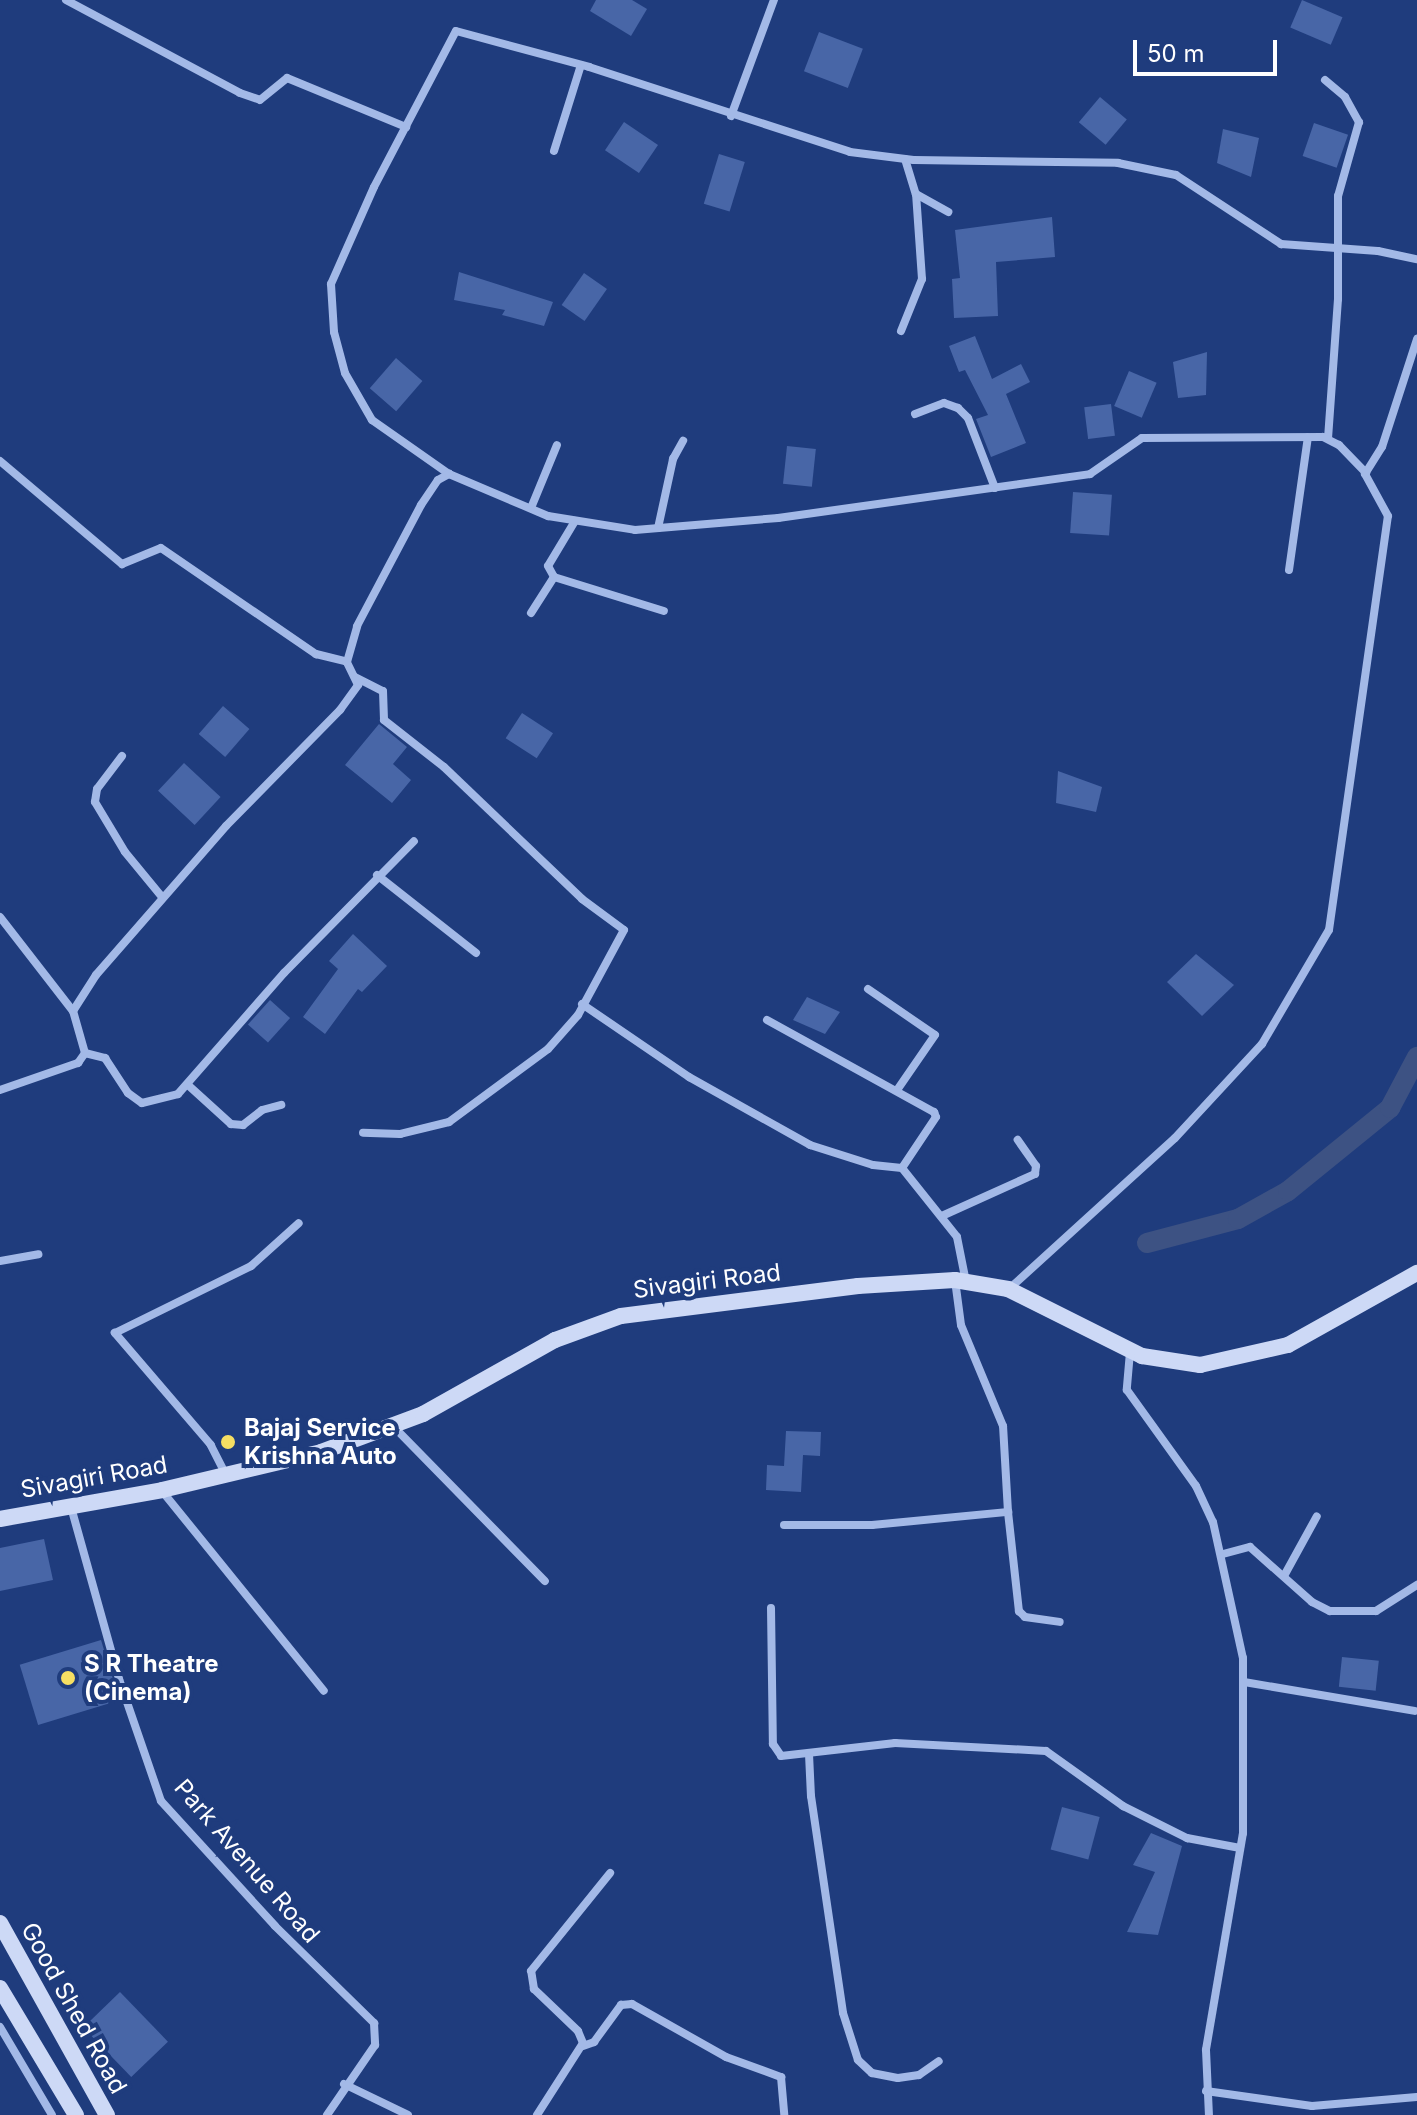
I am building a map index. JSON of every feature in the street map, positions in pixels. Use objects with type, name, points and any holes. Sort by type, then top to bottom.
[{"type":"main road","name":"Sivagiri Road","points":[[0,1519],[162,1490],[321,1452],[423,1414],[555,1340],[621,1316],[858,1286],[961,1281],[1008,1289],[1130,1352],[1200,1365],[1241,1359],[1288,1345],[1417,1273]]},
{"type":"main road","name":"Good Shed Road","points":[[0,1923],[107,2115]]},
{"type":"main road","points":[[0,1988],[76,2115]]},
{"type":"street","points":[[66,0],[240,93],[260,100],[287,78],[406,127]]},
{"type":"street","points":[[731,116],[774,0]]},
{"type":"street","points":[[1008,1289],[1175,1138],[1262,1044],[1329,930],[1388,516],[1366,473],[1328,439],[1142,438],[1124,447],[1098,471],[995,488],[907,496],[778,518],[635,530],[575,521],[531,508],[449,474],[372,420],[345,373],[334,332],[331,284],[456,31],[581,65],[850,152],[905,159],[1118,163],[1176,175],[1281,244],[1417,259]]},
{"type":"street","points":[[554,151],[581,65]]},
{"type":"street","points":[[1325,80],[1345,97],[1359,122],[1342,176],[1336,248],[1338,299],[1328,439]]},
{"type":"street","points":[[901,331],[922,279],[916,194],[905,159]]},
{"type":"street","points":[[916,194],[948,212]]},
{"type":"street","points":[[1366,473],[1382,447],[1417,339]]},
{"type":"street","points":[[915,414],[944,403],[958,408],[968,418],[995,488]]},
{"type":"street","points":[[1289,570],[1308,437]]},
{"type":"street","points":[[658,528],[673,459],[683,441]]},
{"type":"street","points":[[531,508],[557,445]]},
{"type":"street","points":[[0,461],[122,564],[161,548],[316,654],[347,662]]},
{"type":"street","points":[[73,1011],[162,897],[340,710],[358,685],[347,662],[357,626],[421,505],[438,480],[449,474]]},
{"type":"street","points":[[575,521],[548,566],[554,577],[664,611]]},
{"type":"street","points":[[531,613],[554,577]]},
{"type":"street","points":[[354,676],[383,691],[384,720],[444,767],[582,899],[624,930],[582,1004],[548,1049],[449,1122],[400,1134],[363,1133]]},
{"type":"street","points":[[122,756],[97,789],[95,802],[125,852],[162,897]]},
{"type":"street","points":[[85,1053],[105,1058],[128,1093],[142,1103],[178,1094],[377,875],[414,841]]},
{"type":"street","points":[[377,875],[476,953]]},
{"type":"street","points":[[0,917],[73,1011],[85,1053]]},
{"type":"street","points":[[868,989],[935,1035],[897,1090]]},
{"type":"street","points":[[582,1004],[689,1077],[810,1145],[873,1165],[902,1168],[944,1215],[957,1237],[961,1325],[1003,1426],[1008,1512],[1020,1613],[1060,1622]]},
{"type":"street","points":[[767,1020],[897,1090],[936,1115],[902,1168]]},
{"type":"street","points":[[0,1090],[78,1063],[85,1053]]},
{"type":"street","points":[[188,1085],[231,1124],[243,1125],[262,1110],[281,1105]]},
{"type":"street","points":[[944,1215],[1035,1174],[1036,1166],[1018,1140]]},
{"type":"street","points":[[226,1475],[211,1445],[115,1332],[251,1266],[299,1223]]},
{"type":"street","points":[[0,1261],[38,1254]]},
{"type":"street","points":[[1130,1352],[1127,1390],[1196,1486],[1223,1554],[1244,1682],[1240,1848],[1206,2050],[1209,2115]]},
{"type":"street","points":[[392,1425],[545,1581]]},
{"type":"street","points":[[162,1490],[324,1691]]},
{"type":"street","name":"Park Avenue Road","points":[[71,1506],[119,1679],[161,1801],[275,1926],[372,2019],[375,2045],[344,2084],[327,2115]]},
{"type":"street","points":[[784,1525],[872,1525],[1008,1512]]},
{"type":"street","points":[[1284,1576],[1317,1516]]},
{"type":"street","points":[[1223,1554],[1250,1547],[1312,1602],[1330,1611],[1357,1613],[1395,1603],[1417,1585]]},
{"type":"street","points":[[771,1608],[773,1746],[781,1756],[895,1743],[1046,1751],[1123,1806],[1187,1838],[1240,1848]]},
{"type":"street","points":[[1244,1682],[1415,1711]]},
{"type":"street","points":[[809,1754],[811,1796],[843,2013],[858,2060],[872,2073],[898,2078],[919,2075],[939,2061]]},
{"type":"street","points":[[583,2046],[578,2031],[534,1989],[530,1974],[610,1873]]},
{"type":"street","points":[[537,2115],[583,2046],[594,2042],[621,2005],[632,2004],[726,2057],[781,2077],[784,2115]]},
{"type":"street","points":[[0,2027],[52,2115]]},
{"type":"street","points":[[344,2084],[408,2115]]},
{"type":"street","points":[[1206,2091],[1312,2106],[1417,2097]]},
{"type":"building","points":[[596,0],[632,0],[647,9],[631,36],[590,11]]},
{"type":"building","points":[[1302,0],[1343,17],[1331,45],[1290,28]]},
{"type":"building","points":[[819,32],[863,49],[848,88],[804,71]]},
{"type":"building","points":[[1100,97],[1127,119],[1106,145],[1079,122]]},
{"type":"building","points":[[624,122],[658,145],[639,173],[605,150]]},
{"type":"building","points":[[1314,123],[1348,135],[1337,168],[1303,156]]},
{"type":"building","points":[[1223,129],[1259,138],[1251,177],[1217,163]]},
{"type":"building","points":[[719,154],[745,162],[730,212],[704,204]]},
{"type":"building","points":[[1052,217],[1055,257],[996,262],[998,316],[954,318],[952,279],[960,278],[955,230]]},
{"type":"building","points":[[459,272],[553,302],[544,326],[502,315],[505,310],[454,300]]},
{"type":"building","points":[[584,273],[607,289],[585,321],[562,305]]},
{"type":"building","points":[[975,336],[992,379],[1021,364],[1030,382],[1006,394],[1026,443],[991,457],[976,419],[988,415],[965,370],[959,372],[949,346]]},
{"type":"building","points":[[1207,352],[1206,395],[1178,398],[1173,362]]},
{"type":"building","points":[[396,358],[422,381],[396,411],[370,388]]},
{"type":"building","points":[[1129,371],[1157,383],[1142,418],[1114,406]]},
{"type":"building","points":[[1111,404],[1115,436],[1088,439],[1084,407]]},
{"type":"building","points":[[787,446],[816,449],[812,487],[783,484]]},
{"type":"building","points":[[1073,492],[1112,495],[1109,536],[1070,533]]},
{"type":"building","points":[[223,706],[249,729],[225,757],[199,734]]},
{"type":"building","points":[[522,713],[553,733],[537,758],[506,738]]},
{"type":"building","points":[[379,724],[407,747],[393,764],[411,780],[392,803],[345,765]]},
{"type":"building","points":[[184,763],[221,797],[195,825],[158,791]]},
{"type":"building","points":[[1058,771],[1102,787],[1096,812],[1056,803]]},
{"type":"building","points":[[353,934],[387,966],[362,992],[358,989],[325,1034],[303,1017],[338,969],[329,961]]},
{"type":"building","points":[[1196,954],[1234,985],[1202,1016],[1167,982]]},
{"type":"building","points":[[807,997],[840,1012],[825,1034],[793,1020]]},
{"type":"building","points":[[270,1000],[290,1018],[268,1043],[248,1025]]},
{"type":"building","points":[[786,1431],[821,1432],[820,1456],[803,1455],[801,1492],[766,1490],[767,1465],[784,1466]]},
{"type":"building","points":[[44,1539],[53,1580],[0,1591],[0,1548]]},
{"type":"building","points":[[101,1640],[119,1700],[38,1725],[20,1665]]},
{"type":"building","points":[[1342,1657],[1379,1661],[1376,1691],[1339,1687]]},
{"type":"building","points":[[1062,1807],[1100,1817],[1088,1860],[1051,1850]]},
{"type":"building","points":[[1151,1833],[1182,1846],[1158,1935],[1127,1932],[1155,1872],[1133,1865]]},
{"type":"building","points":[[120,1992],[168,2042],[131,2077],[83,2027]]},
{"type":"waterway","points":[[1147,1243],[1238,1219],[1288,1191],[1390,1108],[1417,1057]]},
{"type":"place","name":"Bajaj Service Krishna Auto","points":[[228,1442]]},
{"type":"place","name":"S R Theatre (Cinema)","points":[[68,1678]]}]
